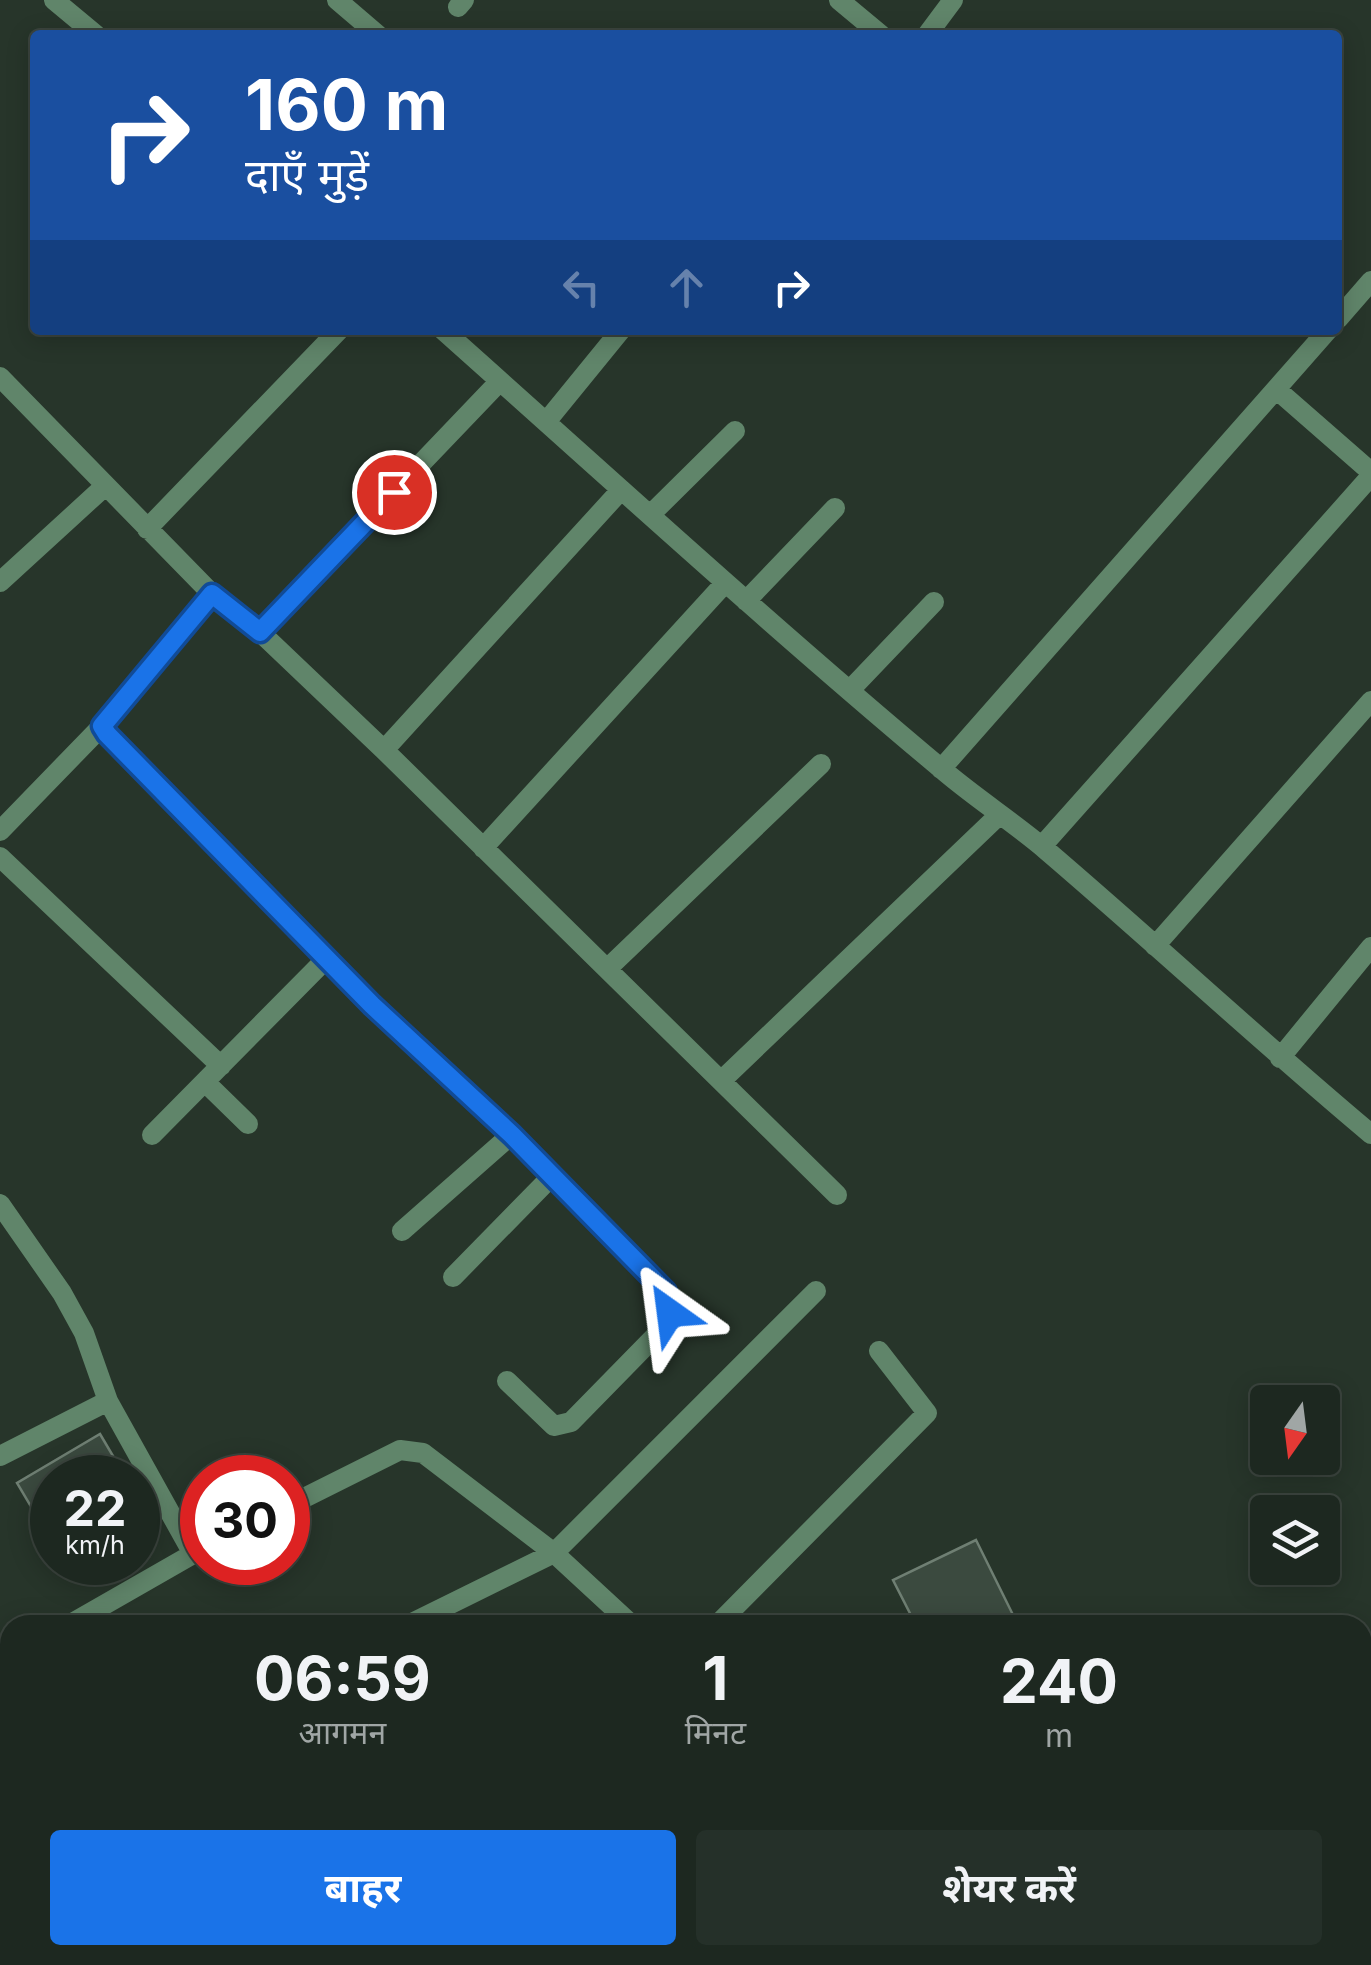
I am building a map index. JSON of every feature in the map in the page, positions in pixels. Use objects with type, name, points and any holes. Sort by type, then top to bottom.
[{"type":"street","points":[[54,0],[90,30]]},
{"type":"street","points":[[337,0],[372,30]]},
{"type":"street","points":[[839,0],[875,30]]},
{"type":"street","points":[[931,30],[954,0]]},
{"type":"street","points":[[1342,314],[1371,281]]},
{"type":"street","points":[[147,529],[334,335]]},
{"type":"street","points":[[449,335],[746,601],[998,816],[1042,846],[1371,1134]]},
{"type":"street","points":[[546,422],[618,335]]},
{"type":"street","points":[[942,769],[1324,335]]},
{"type":"street","points":[[0,377],[212,594],[260,632],[384,750],[837,1194]]},
{"type":"street","points":[[260,632],[500,381]]},
{"type":"street","points":[[1042,846],[1371,474],[1276,389]]},
{"type":"street","points":[[650,515],[735,431]]},
{"type":"street","points":[[0,582],[104,487]]},
{"type":"street","points":[[384,750],[621,490]]},
{"type":"street","points":[[746,601],[835,508]]},
{"type":"street","points":[[484,848],[726,583]]},
{"type":"street","points":[[0,831],[102,726],[212,594]]},
{"type":"street","points":[[850,690],[934,602]]},
{"type":"street","points":[[1154,946],[1371,701]]},
{"type":"street","points":[[102,726],[372,1005],[512,1135],[666,1292],[670,1313],[666,1326],[571,1422],[563,1426],[546,1421],[507,1381]]},
{"type":"street","points":[[607,969],[822,764]]},
{"type":"street","points":[[721,1081],[998,816]]},
{"type":"street","points":[[0,857],[221,1066]]},
{"type":"street","points":[[1280,1058],[1371,947]]},
{"type":"street","points":[[152,1135],[327,958]]},
{"type":"street","points":[[205,1082],[248,1124]]},
{"type":"street","points":[[402,1231],[512,1135]]},
{"type":"street","points":[[453,1276],[551,1177]]},
{"type":"street","points":[[0,1204],[62,1293],[84,1333],[108,1401],[180,1522]]},
{"type":"street","points":[[428,1615],[554,1553],[816,1292]]},
{"type":"street","points":[[726,1615],[926,1414],[879,1351]]},
{"type":"street","points":[[0,1456],[108,1401]]},
{"type":"street","points":[[310,1495],[400,1450],[423,1452],[554,1553],[621,1615]]},
{"type":"street","points":[[87,1615],[180,1562]]},
{"type":"building","points":[[100,1434],[112,1455],[64,1455]]},
{"type":"building","points":[[30,1475],[30,1505],[17,1483]]},
{"type":"building","points":[[976,1540],[1013,1615],[911,1615],[893,1580]]},
{"type":"route","points":[[394,492],[260,632],[212,594],[102,726],[372,1005],[512,1135],[666,1292],[670,1313]]}]
